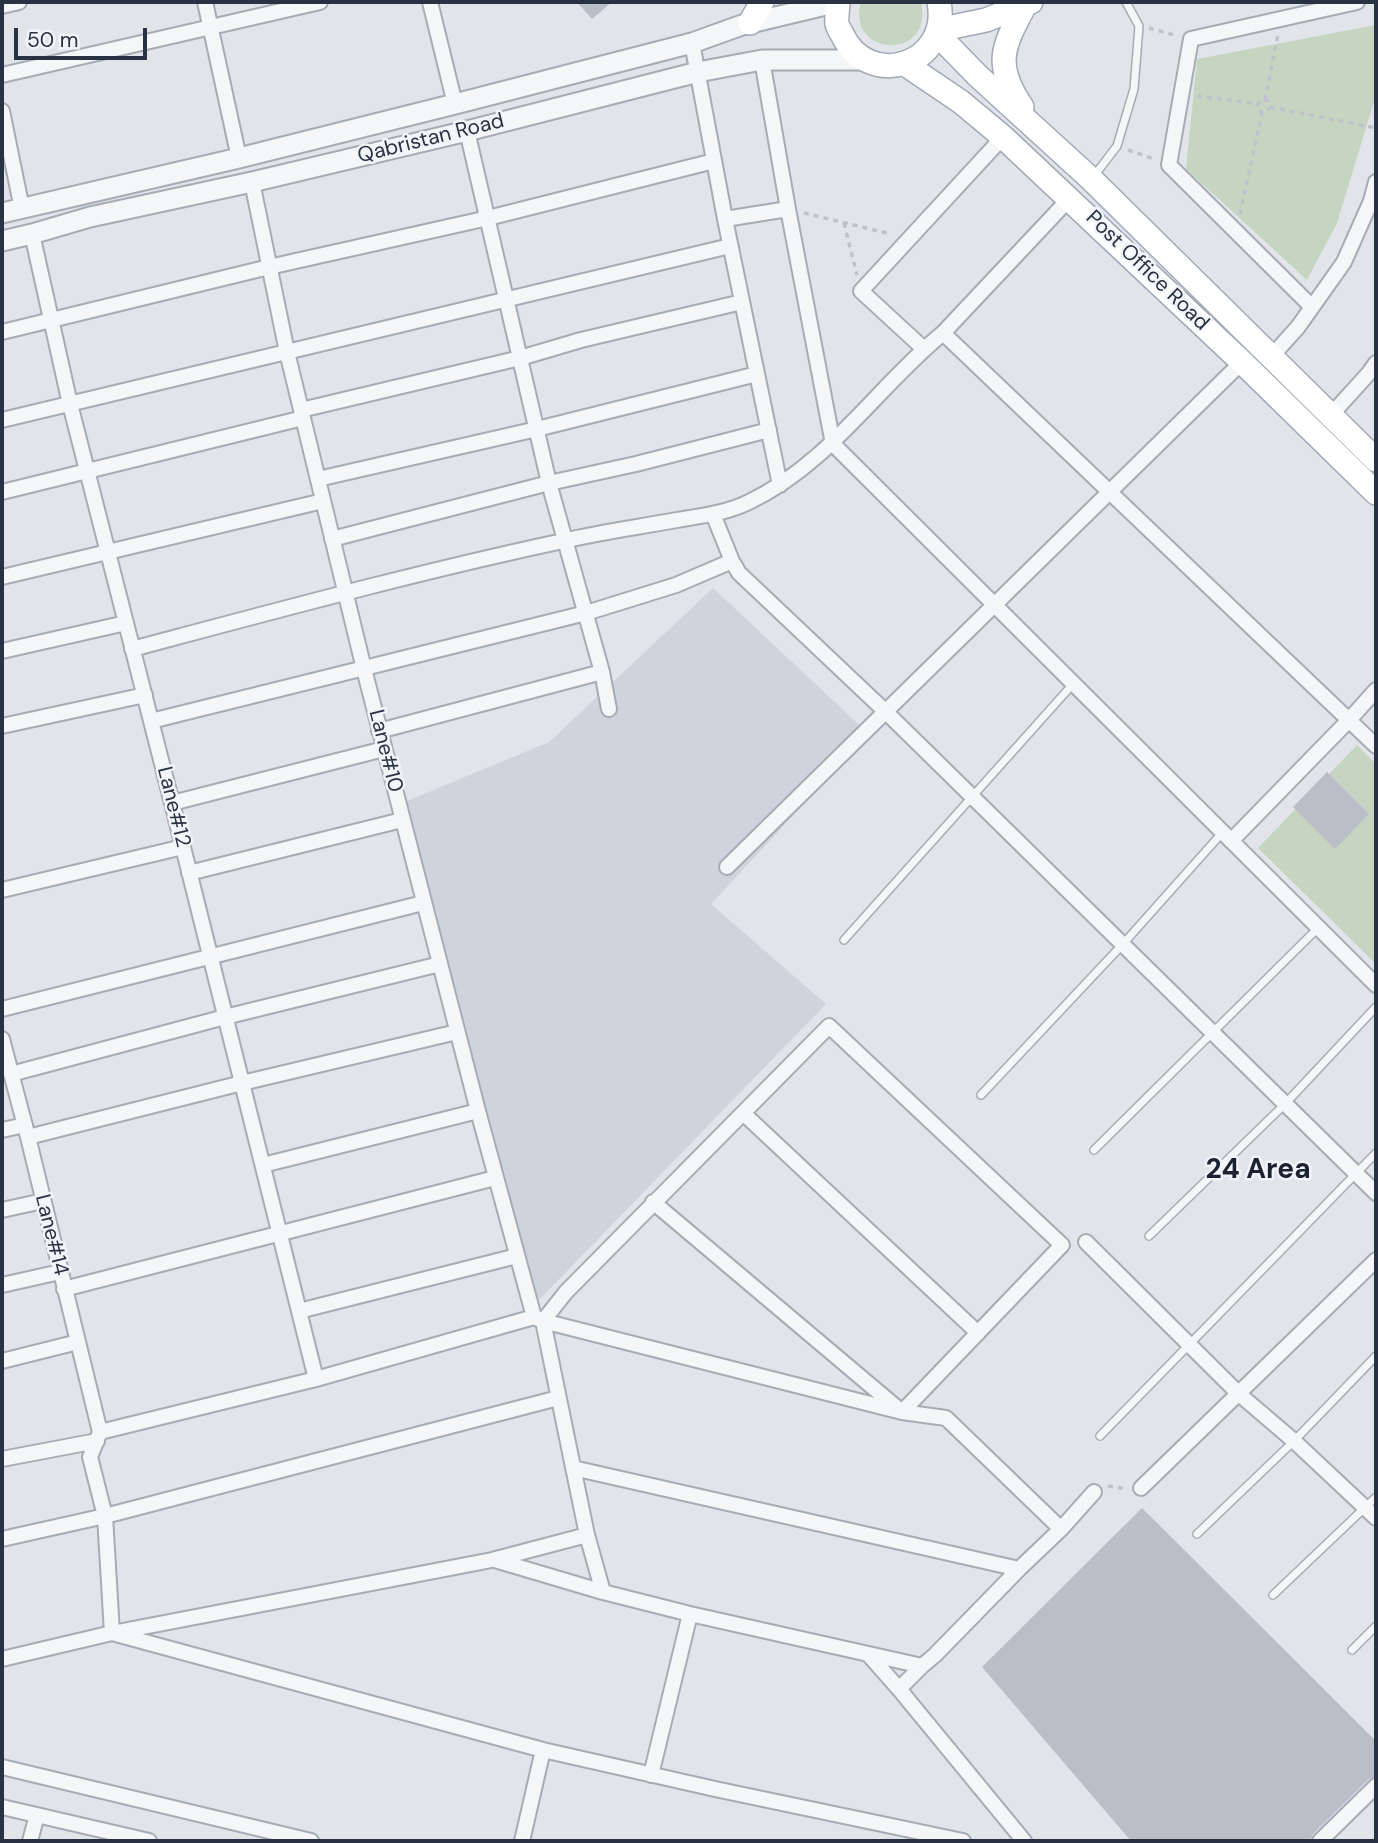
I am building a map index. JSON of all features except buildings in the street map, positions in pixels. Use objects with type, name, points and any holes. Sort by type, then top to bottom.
[{"type":"main road","points":[[750,23],[762,2]]},
{"type":"main road","points":[[838,2],[837,24],[847,45],[864,60],[884,66],[905,64],[931,44],[937,32],[939,2]]},
{"type":"main road","points":[[937,32],[986,20],[1028,3]]},
{"type":"main road","points":[[1028,3],[1007,40],[1003,58],[1007,79],[1035,127]]},
{"type":"main road","name":"Post Office Road","points":[[937,32],[978,76],[1091,179],[1376,460]]},
{"type":"main road","name":"Post Office Road","points":[[905,64],[961,102],[1003,137],[1242,362],[1376,493]]},
{"type":"street","points":[[2,6],[19,2]]},
{"type":"street","points":[[205,2],[239,158]]},
{"type":"street","points":[[2,75],[320,2]]},
{"type":"street","points":[[430,2],[455,104]]},
{"type":"street","name":"Qabristan Road","points":[[2,214],[455,104],[692,43],[750,23],[838,2]]},
{"type":"street","points":[[1312,307],[1169,164],[1191,39],[1357,2]]},
{"type":"street","points":[[692,43],[730,246],[780,485]]},
{"type":"street","points":[[762,60],[833,444],[1376,985]]},
{"type":"street","name":"Qabristan Road","points":[[2,241],[90,217],[467,131],[698,72],[762,60],[864,60]]},
{"type":"street","points":[[2,111],[22,209]]},
{"type":"street","points":[[467,131],[549,483],[602,672],[609,709]]},
{"type":"street","points":[[924,349],[861,291],[1003,137]]},
{"type":"street","points":[[2,332],[269,267],[488,218],[714,161]]},
{"type":"street","name":"Lane#10","points":[[252,182],[287,352],[379,731],[495,1178],[517,1256],[539,1319],[587,1535],[603,1592]]},
{"type":"street","points":[[1271,357],[1298,327],[1344,262],[1376,182]]},
{"type":"street","points":[[86,194],[90,217]]},
{"type":"street","points":[[132,649],[345,593],[565,540],[713,514],[748,503],[780,485],[833,444],[924,349],[943,333],[1069,198]]},
{"type":"street","points":[[725,219],[788,209]]},
{"type":"street","name":"Lane#12","points":[[32,234],[70,404],[316,1379]]},
{"type":"street","points":[[2,420],[730,246]]},
{"type":"street","points":[[2,492],[581,341],[742,302]]},
{"type":"street","points":[[943,333],[1376,746]]},
{"type":"street","points":[[727,867],[1242,362]]},
{"type":"street","points":[[1330,416],[1376,363]]},
{"type":"street","points":[[318,479],[537,429],[757,374]]},
{"type":"street","points":[[332,539],[769,430]]},
{"type":"street","points":[[2,577],[323,501]]},
{"type":"street","points":[[713,514],[739,573],[886,712],[1376,1193]]},
{"type":"street","points":[[151,721],[586,613],[676,585],[732,561]]},
{"type":"street","points":[[2,651],[126,622]]},
{"type":"street","points":[[379,731],[602,672]]},
{"type":"street","points":[[1227,836],[1350,719],[1376,690]]},
{"type":"street","points":[[2,726],[145,695]]},
{"type":"street","points":[[172,803],[384,749]]},
{"type":"street","points":[[189,873],[402,820]]},
{"type":"street","points":[[2,890],[183,847]]},
{"type":"street","points":[[2,1009],[423,903]]},
{"type":"street","points":[[11,1074],[440,964]]},
{"type":"street","points":[[539,1319],[829,1026],[1062,1245],[902,1412]]},
{"type":"street","points":[[2,1130],[26,1131],[457,1032]]},
{"type":"street","name":"Lane#14","points":[[2,1042],[78,1342],[99,1437],[90,1457],[105,1516],[112,1633]]},
{"type":"street","points":[[263,1166],[478,1111]]},
{"type":"street","points":[[743,1113],[978,1333]]},
{"type":"street","points":[[64,1289],[495,1178]]},
{"type":"street","points":[[2,1210],[43,1200]]},
{"type":"street","points":[[653,1202],[902,1412]]},
{"type":"street","points":[[1086,1242],[1239,1394],[1373,1507]]},
{"type":"street","points":[[299,1311],[517,1256]]},
{"type":"street","points":[[1142,1488],[1376,1260]]},
{"type":"street","points":[[2,1285],[60,1272]]},
{"type":"street","points":[[2,1460],[99,1437],[539,1319],[902,1412],[946,1419],[1061,1529]]},
{"type":"street","points":[[2,1361],[78,1342]]},
{"type":"street","points":[[2,1539],[105,1516],[558,1398]]},
{"type":"street","points":[[573,1468],[1019,1569]]},
{"type":"street","points":[[899,1689],[1061,1529],[1094,1492]]},
{"type":"street","points":[[2,1659],[112,1633],[492,1560],[587,1535]]},
{"type":"street","points":[[492,1560],[690,1614],[922,1666]]},
{"type":"street","points":[[651,1775],[690,1614]]},
{"type":"street","points":[[112,1633],[543,1750],[963,1841]]},
{"type":"street","points":[[869,1655],[1024,1841]]},
{"type":"street","points":[[522,1841],[543,1750]]},
{"type":"street","points":[[2,1767],[312,1841]]},
{"type":"street","points":[[1320,1841],[1376,1786]]},
{"type":"street","points":[[2,1807],[149,1841]]},
{"type":"street","points":[[30,1841],[37,1815]]},
{"type":"lane","points":[[1091,179],[1117,146],[1134,89],[1139,26],[1126,2]]},
{"type":"lane","points":[[844,940],[1074,684]]},
{"type":"lane","points":[[981,1095],[1227,836]]},
{"type":"lane","points":[[1094,1150],[1318,927]]},
{"type":"lane","points":[[1149,1236],[1285,1104],[1376,1007]]},
{"type":"lane","points":[[1100,1436],[1376,1153]]},
{"type":"lane","points":[[1197,1534],[1294,1441],[1376,1356]]},
{"type":"lane","points":[[1273,1594],[1373,1507]]},
{"type":"lane","points":[[1352,1650],[1376,1626]]},
{"type":"path","points":[[1265,100],[1281,18]]},
{"type":"path","points":[[1139,26],[1191,39]]},
{"type":"path","points":[[1180,95],[1258,104],[1259,101],[1265,100],[1270,107]]},
{"type":"path","points":[[1258,104],[1257,107],[1262,113]]},
{"type":"path","points":[[1262,113],[1270,107]]},
{"type":"path","points":[[1270,107],[1376,128]]},
{"type":"path","points":[[1236,230],[1262,113]]},
{"type":"path","points":[[1117,146],[1169,164]]},
{"type":"path","points":[[788,209],[910,239]]},
{"type":"path","points":[[844,223],[861,291]]},
{"type":"path","points":[[1094,1492],[1107,1485],[1142,1488]]},
{"type":"shaded area","points":[[713,588],[869,734],[711,904],[826,1004],[538,1301],[395,806],[549,742]]},
{"type":"green space","points":[[861,2],[921,2],[922,21],[915,35],[904,43],[890,45],[877,42],[866,34],[860,20]]},
{"type":"green space","points":[[1376,25],[1376,95],[1337,223],[1307,280],[1186,169],[1197,59]]},
{"type":"green space","points":[[1357,745],[1376,764],[1376,964],[1258,848]]},
{"type":"district","name":"24 Area","points":[[1258,1171]]}]
